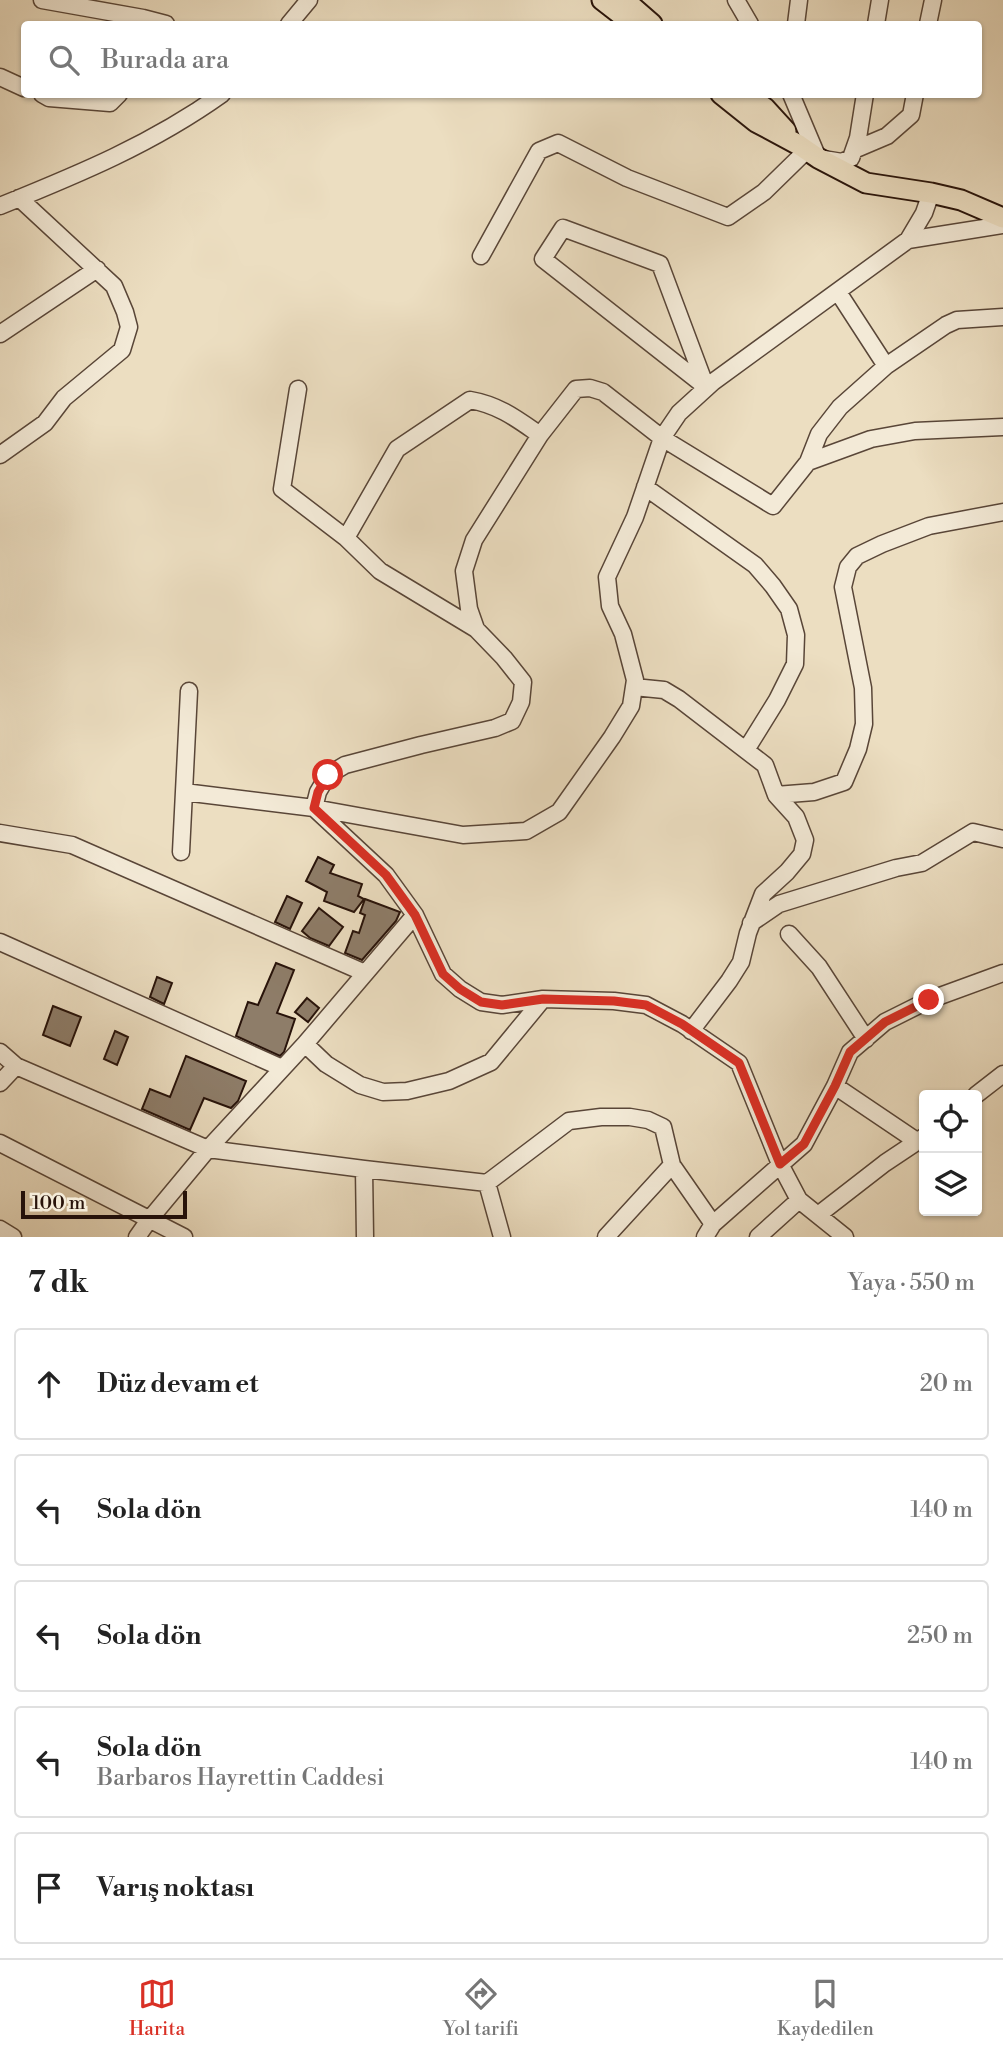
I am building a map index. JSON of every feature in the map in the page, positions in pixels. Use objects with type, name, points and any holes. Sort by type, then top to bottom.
[{"type":"main road","points":[[602,0],[629,21]]},
{"type":"main road","points":[[624,0],[648,21]]},
{"type":"main road","points":[[726,98],[756,122],[866,183],[961,200],[1003,218]]},
{"type":"main road","points":[[751,98],[808,151]]},
{"type":"street","points":[[42,0],[154,21]]},
{"type":"street","points":[[292,21],[309,0]]},
{"type":"street","points":[[736,0],[748,21]]},
{"type":"street","points":[[796,21],[799,0]]},
{"type":"street","points":[[876,21],[880,0]]},
{"type":"street","points":[[929,21],[933,0]]},
{"type":"street","points":[[0,78],[21,87]]},
{"type":"street","points":[[49,98],[110,103],[115,98]]},
{"type":"street","points":[[0,205],[131,150],[187,119],[216,98]]},
{"type":"street","points":[[792,98],[808,151]]},
{"type":"street","points":[[808,151],[842,162],[851,158],[858,138],[864,98]]},
{"type":"street","points":[[854,150],[887,136],[911,115],[914,98]]},
{"type":"street","points":[[481,257],[539,151],[558,143],[628,178],[728,217],[764,192],[808,151]]},
{"type":"street","points":[[184,792],[314,808],[463,835],[526,831],[559,812],[631,706],[635,680],[623,634],[610,606],[607,577],[635,517],[662,438],[679,413],[706,387],[908,240],[925,213],[931,193]]},
{"type":"street","points":[[0,455],[46,423],[64,398],[122,350],[129,327],[114,286],[19,198]]},
{"type":"street","points":[[908,240],[1003,225]]},
{"type":"street","points":[[563,228],[660,264],[706,387],[543,259],[563,228]]},
{"type":"street","points":[[0,334],[97,269]]},
{"type":"street","points":[[838,292],[887,366]]},
{"type":"street","points":[[475,629],[469,609],[464,571],[474,540],[540,435],[576,389],[590,388],[603,392],[662,438],[773,506],[808,462],[819,435],[841,407],[887,366],[957,320],[1003,317]]},
{"type":"street","points":[[298,389],[282,489],[345,538],[380,571],[475,629],[523,682],[521,702],[512,721],[483,732],[345,765],[328,775],[318,792],[314,808]]},
{"type":"street","points":[[345,538],[397,449],[470,400],[498,408],[540,435]]},
{"type":"street","points":[[808,462],[871,439],[904,433],[1003,426]]},
{"type":"street","points":[[645,487],[755,565],[789,609],[796,635],[795,664],[777,700],[746,750]]},
{"type":"street","points":[[776,795],[814,792],[844,782],[858,749],[864,724],[863,688],[843,587],[848,566],[857,556],[929,526],[1003,512]]},
{"type":"street","points":[[634,687],[664,690],[765,765],[776,795],[796,817],[805,840],[802,854],[763,894],[751,923],[741,961],[691,1031]]},
{"type":"street","points":[[181,852],[189,691]]},
{"type":"street","points":[[314,808],[386,875],[415,915],[443,974],[481,1002],[502,1005],[543,999],[614,1001],[646,1005],[739,1063],[780,1164],[799,1200],[845,1237]]},
{"type":"street","points":[[751,923],[779,904],[896,868],[922,863],[973,832],[1003,839]]},
{"type":"street","points":[[0,833],[72,845],[365,973]]},
{"type":"street","points":[[137,1237],[208,1150],[415,915]]},
{"type":"street","points":[[789,934],[819,967],[866,1039]]},
{"type":"street","points":[[0,942],[282,1068]]},
{"type":"street","points":[[0,1052],[16,1066],[208,1150],[364,1170],[487,1182],[569,1121],[601,1117],[648,1120],[663,1127],[673,1165],[709,1231],[804,1144],[850,1052],[885,1022],[929,1000],[1003,972]]},
{"type":"street","points":[[304,1044],[360,1086],[383,1092],[407,1091],[449,1082],[491,1062],[543,999]]},
{"type":"street","points":[[0,1083],[16,1066]]},
{"type":"street","points":[[982,1090],[1003,1074]]},
{"type":"street","points":[[835,1086],[919,1139]]},
{"type":"street","points":[[818,1214],[885,1163],[919,1141]]},
{"type":"street","points":[[0,1143],[184,1237]]},
{"type":"street","points":[[606,1237],[673,1165]]},
{"type":"street","points":[[364,1170],[365,1237]]},
{"type":"street","points":[[487,1182],[502,1237]]},
{"type":"street","points":[[758,1237],[799,1200]]},
{"type":"street","points":[[0,1229],[13,1237]]},
{"type":"building","points":[[318,857],[334,865],[330,873],[362,884],[358,896],[364,899],[354,912],[324,901],[327,892],[306,881]]},
{"type":"building","points":[[287,896],[302,903],[290,929],[275,922]]},
{"type":"building","points":[[365,899],[400,912],[396,921],[362,960],[345,953],[353,931],[359,933],[365,915],[360,913]]},
{"type":"building","points":[[319,908],[343,927],[329,946],[310,938],[302,931]]},
{"type":"building","points":[[276,963],[294,970],[277,1013],[295,1019],[284,1052],[280,1056],[236,1036],[248,1002],[258,1005]]},
{"type":"building","points":[[157,977],[172,983],[164,1004],[150,997]]},
{"type":"building","points":[[307,998],[319,1008],[308,1022],[295,1012]]},
{"type":"building","points":[[53,1006],[81,1017],[70,1046],[43,1035]]},
{"type":"building","points":[[115,1031],[128,1037],[117,1065],[104,1059]]},
{"type":"building","points":[[186,1056],[246,1081],[238,1101],[231,1108],[204,1098],[190,1130],[142,1109],[150,1089],[170,1097]]},
{"type":"route","points":[[328,775],[318,792],[314,808],[386,875],[415,915],[443,974],[460,989],[481,1002],[502,1005],[543,999],[614,1001],[646,1005],[682,1024],[739,1063],[780,1164],[804,1144],[850,1052],[885,1022],[929,1000]]}]
